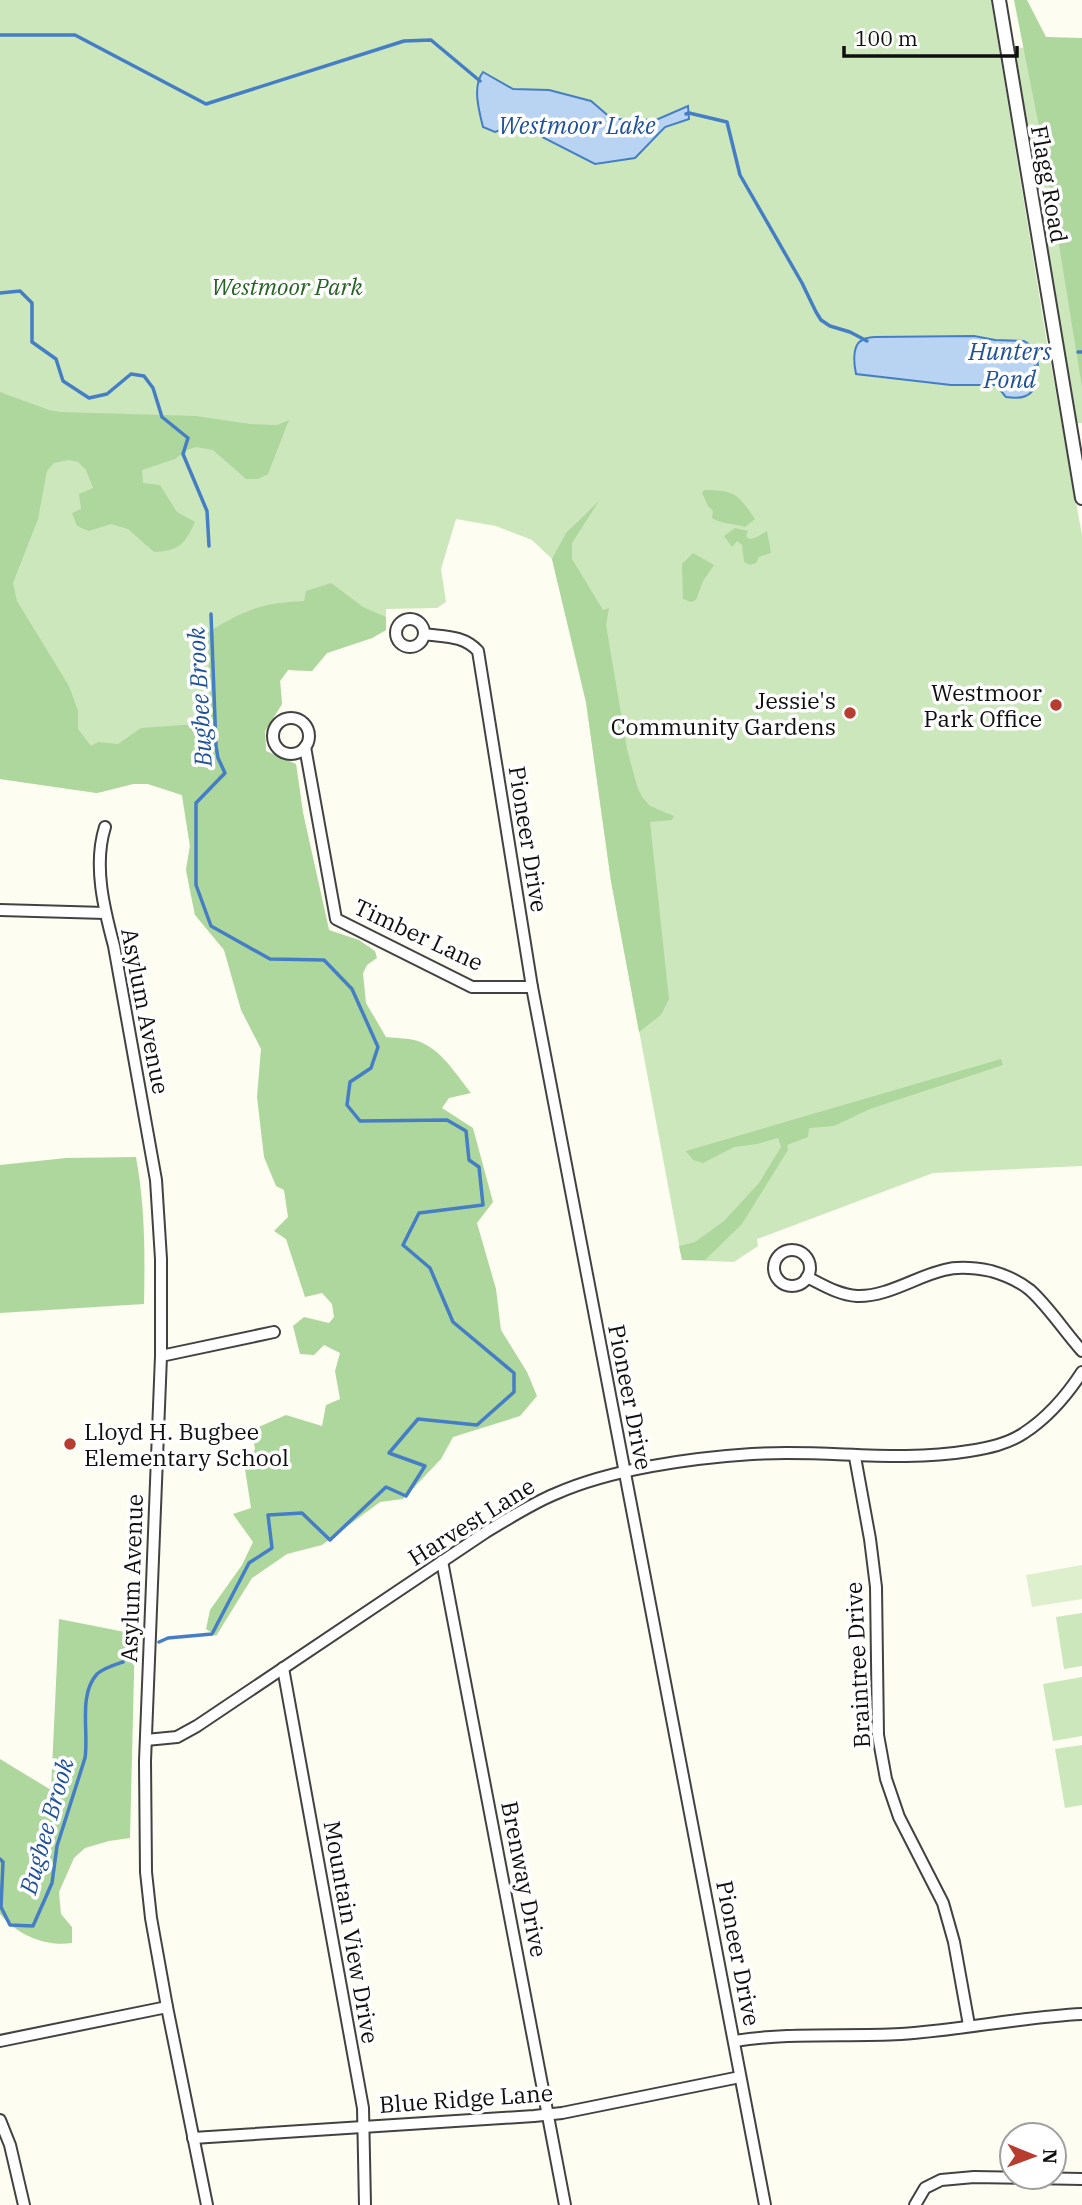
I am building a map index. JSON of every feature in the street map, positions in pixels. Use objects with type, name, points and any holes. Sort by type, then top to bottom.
[{"type":"street","name":"Flagg Road","points":[[999,0],[1082,498]]},
{"type":"street","name":"Pioneer Drive","points":[[424,634],[469,642],[478,651],[532,987],[765,2205]]},
{"type":"street","name":"Timber Lane","points":[[305,747],[336,919],[472,987],[532,987]]},
{"type":"street","name":"Asylum Avenue","points":[[105,827],[99,858],[105,913],[114,946],[156,1180],[161,1259],[161,1356],[145,1740],[146,1872],[151,1918],[167,2007],[206,2205]]},
{"type":"street","points":[[0,910],[105,913]]},
{"type":"street","points":[[807,1277],[834,1291],[858,1296],[891,1289],[946,1269],[964,1268],[998,1273],[1030,1290],[1082,1351]]},
{"type":"street","points":[[161,1356],[274,1332]]},
{"type":"street","name":"Harvest Lane","points":[[145,1740],[169,1739],[184,1734],[486,1532],[538,1502],[585,1483],[691,1460],[752,1454],[919,1457],[992,1447],[1025,1433],[1070,1390],[1082,1372]]},
{"type":"street","name":"Braintree Drive","points":[[855,1457],[876,1587],[878,1735],[886,1779],[899,1817],[943,1903],[954,1942],[970,2025]]},
{"type":"street","name":"Brenway Drive","points":[[442,1561],[565,2205]]},
{"type":"street","name":"Mountain View Drive","points":[[283,1668],[365,2127],[365,2205]]},
{"type":"street","points":[[0,2041],[167,2007]]},
{"type":"street","points":[[734,2041],[789,2035],[903,2034],[1082,2014]]},
{"type":"street","name":"Blue Ridge Lane","points":[[193,2138],[549,2114],[740,2077]]},
{"type":"street","points":[[0,2120],[10,2145],[24,2205]]},
{"type":"street","points":[[915,2205],[925,2188],[941,2180],[974,2177],[1082,2179]]},
{"type":"green space","name":"Westmoor Park","points":[[0,0],[991,0],[1047,343],[1082,535],[1082,1166],[933,1173],[757,1239],[758,1246],[734,1262],[682,1260],[611,881],[586,702],[552,559],[532,540],[496,526],[456,519],[441,569],[446,602],[437,608],[386,609],[386,630],[372,638],[327,653],[312,671],[288,670],[280,681],[282,704],[265,731],[266,751],[296,764],[303,813],[329,930],[195,915],[186,870],[190,846],[182,795],[148,784],[133,784],[97,793],[0,779]]},
{"type":"green space","points":[[1014,0],[1027,0],[1046,37],[1082,38],[1082,387],[1044,152]]},
{"type":"green space","points":[[1082,44],[1082,423],[1076,423],[1050,278],[1015,48]]},
{"type":"green space","points":[[0,392],[60,412],[196,416],[277,425],[289,420],[268,474],[258,479],[246,479],[213,450],[196,447],[175,459],[142,470],[143,483],[160,485],[177,512],[195,522],[180,545],[170,550],[154,552],[128,529],[111,524],[89,531],[77,526],[72,513],[81,509],[79,494],[93,488],[86,470],[78,462],[69,460],[54,463],[47,471],[38,519],[13,583],[17,601],[69,686],[78,711],[78,729],[91,746],[98,742],[118,744],[141,728],[210,723],[208,632],[243,613],[264,606],[304,601],[306,591],[331,583],[363,607],[386,617],[386,630],[372,638],[327,653],[312,671],[288,670],[280,681],[282,704],[265,731],[266,751],[296,764],[303,813],[329,930],[359,940],[375,951],[377,958],[367,965],[363,973],[366,1003],[386,1037],[409,1039],[429,1046],[445,1060],[471,1093],[449,1098],[442,1108],[473,1128],[493,1202],[477,1223],[496,1289],[501,1330],[527,1372],[537,1396],[520,1416],[453,1437],[441,1459],[403,1499],[380,1502],[322,1545],[287,1554],[252,1578],[216,1636],[206,1629],[210,1610],[242,1565],[253,1542],[233,1514],[251,1508],[245,1469],[255,1449],[252,1430],[286,1415],[322,1426],[326,1405],[340,1399],[335,1371],[340,1353],[324,1345],[314,1355],[300,1354],[293,1326],[304,1317],[329,1323],[334,1317],[332,1304],[322,1293],[305,1297],[286,1239],[274,1231],[288,1217],[284,1190],[276,1186],[264,1157],[257,1097],[261,1049],[241,1010],[224,950],[195,915],[186,870],[190,846],[182,795],[148,784],[133,784],[97,793],[0,779]]},
{"type":"green space","points":[[704,490],[735,495],[755,519],[745,527],[712,518],[713,511],[702,493]]},
{"type":"green space","points":[[599,501],[572,543],[572,559],[603,610],[609,608],[606,625],[627,749],[637,786],[650,806],[674,816],[672,820],[650,822],[669,999],[661,1015],[639,1032],[611,881],[586,702],[552,559],[566,533]]},
{"type":"green space","points":[[735,528],[748,531],[746,536],[749,539],[767,531],[771,553],[759,557],[756,563],[750,565],[744,562],[742,545],[737,541],[732,547],[724,536]]},
{"type":"green space","points":[[693,553],[714,565],[703,581],[696,600],[691,602],[683,599],[682,564]]},
{"type":"green space","points":[[1001,1059],[1003,1065],[870,1109],[834,1126],[809,1128],[808,1137],[787,1145],[788,1150],[742,1224],[705,1260],[682,1260],[679,1246],[695,1242],[724,1221],[759,1183],[781,1147],[778,1138],[734,1147],[703,1163],[693,1160],[686,1151]]},
{"type":"green space","points":[[136,1157],[144,1230],[144,1304],[0,1313],[0,1165],[66,1158]]},
{"type":"green space","points":[[1082,1565],[1082,1599],[1032,1607],[1026,1575]]},
{"type":"green space","points":[[1082,1613],[1082,1666],[1064,1669],[1056,1617]]},
{"type":"green space","points":[[59,1619],[135,1634],[130,1838],[85,1848],[74,1858],[59,1892],[61,1914],[72,1927],[72,1943],[62,1944],[33,1938],[15,1928],[0,1914],[0,1759],[51,1790]]},
{"type":"green space","points":[[1082,1677],[1082,1736],[1053,1741],[1043,1684]]},
{"type":"green space","points":[[1082,1745],[1082,1805],[1065,1808],[1055,1749]]},
{"type":"water","name":"Westmoor Lake","points":[[483,72],[513,89],[549,90],[591,101],[612,119],[656,120],[688,106],[689,119],[665,127],[635,158],[595,164],[517,124],[495,132],[483,127],[477,91]]},
{"type":"water","name":"Hunters Pond","points":[[974,336],[1024,341],[1032,346],[1038,365],[1035,366],[1036,382],[1031,392],[1015,398],[1006,397],[996,385],[951,385],[856,374],[856,346],[865,338]]},
{"type":"waterway","points":[[0,35],[75,35],[206,104],[404,41],[431,40],[480,81]]},
{"type":"waterway","points":[[686,114],[727,122],[740,175],[821,320],[867,341]]},
{"type":"waterway","points":[[0,293],[20,291],[32,303],[32,342],[56,359],[63,381],[89,398],[107,394],[131,374],[144,376],[153,388],[162,417],[188,438],[183,454],[207,511],[209,546]]},
{"type":"waterway","name":"Bugbee Brook","points":[[159,1642],[168,1638],[212,1634],[249,1563],[272,1548],[268,1515],[302,1513],[330,1540],[386,1487],[406,1496],[425,1466],[389,1453],[418,1419],[477,1425],[514,1392],[514,1373],[453,1322],[430,1268],[403,1245],[419,1213],[483,1205],[479,1167],[469,1160],[466,1131],[447,1120],[360,1121],[347,1105],[350,1082],[371,1068],[378,1047],[352,989],[324,960],[270,959],[211,926],[196,885],[196,803],[225,773],[216,746],[211,614]]},
{"type":"waterway","name":"Bugbee Brook","points":[[0,1859],[3,1862],[1,1907],[10,1925],[33,1926],[52,1883],[57,1846],[85,1758],[85,1714],[91,1683],[97,1674],[106,1668],[123,1662]]},
{"type":"place","name":"Westmoor Park Office","points":[[1056,705]]},
{"type":"place","name":"Jessie's Community Gardens","points":[[850,713]]},
{"type":"place","name":"Lloyd H. Bugbee Elementary School","points":[[70,1444]]}]
